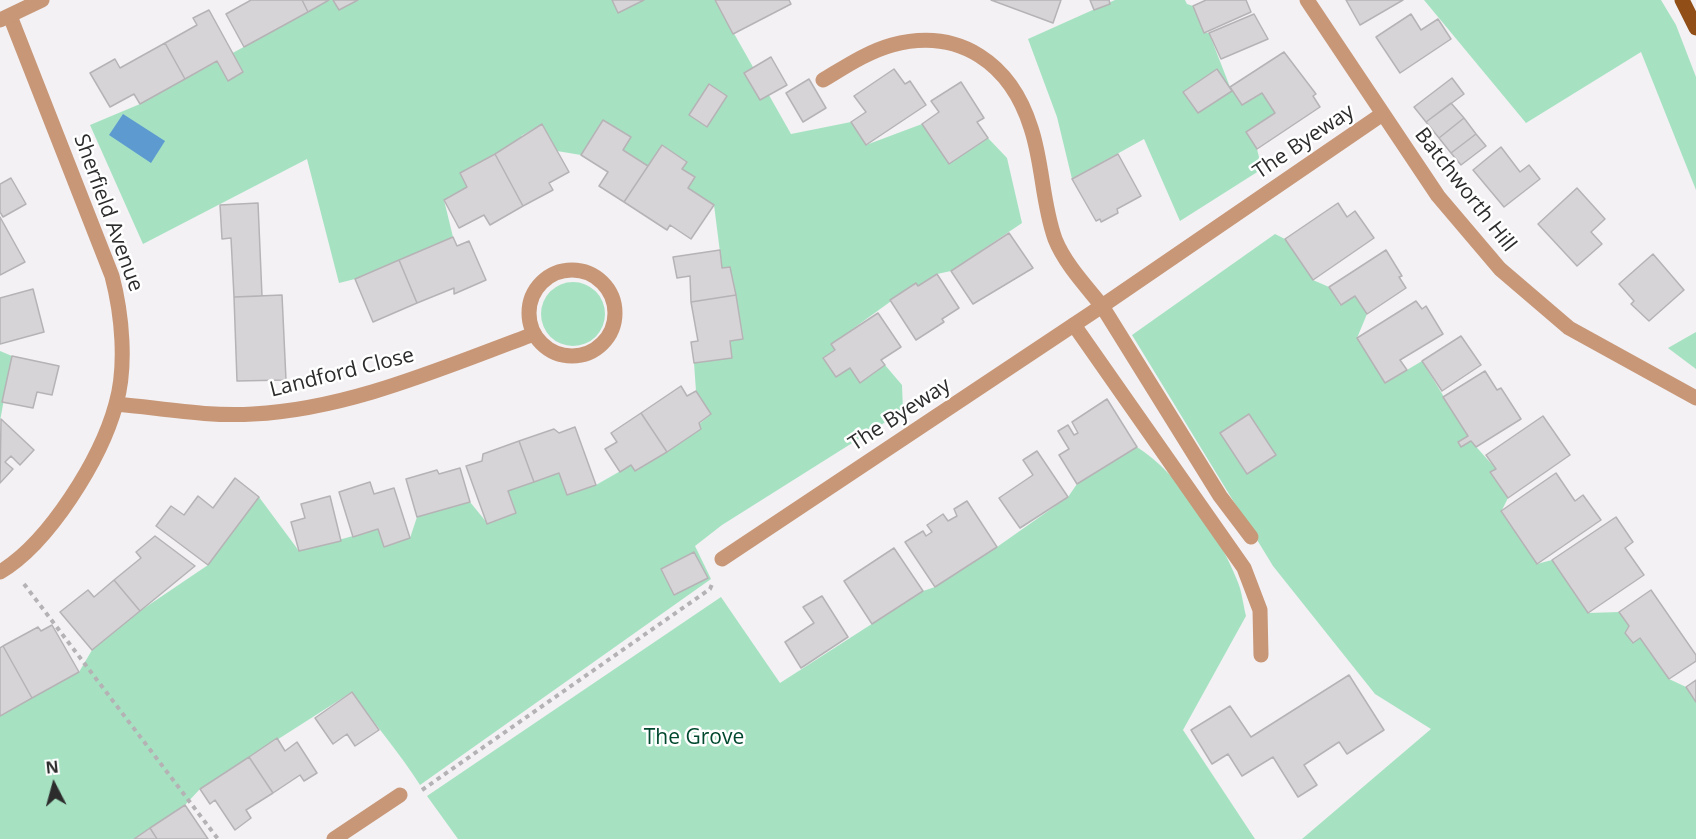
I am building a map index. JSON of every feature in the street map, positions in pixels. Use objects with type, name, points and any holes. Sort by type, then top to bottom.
[{"type":"main road","points":[[1682,0],[1696,28]]},
{"type":"street","points":[[5,18],[42,0]]},
{"type":"street","name":"Batchworth Hill","points":[[1307,0],[1381,115],[1438,196],[1500,268],[1569,328],[1696,398]]},
{"type":"street","name":"Sherfield Avenue","points":[[5,18],[112,276],[120,307],[122,342],[116,404],[93,458],[70,501],[5,569]]},
{"type":"street","points":[[823,80],[861,57],[892,45],[915,42],[943,42],[967,49],[989,60],[1007,77],[1032,129],[1045,206],[1056,241],[1102,306],[1220,496],[1251,537]]},
{"type":"street","name":"The Byeway","points":[[722,559],[1074,325],[1381,115]]},
{"type":"street","points":[[583,271],[596,276],[613,298],[616,313],[610,333],[597,349],[584,355],[556,353],[543,345],[534,334],[530,321],[530,306],[534,293],[542,281],[561,272],[583,271]]},
{"type":"street","points":[[1074,325],[1244,568],[1260,610],[1261,655]]},
{"type":"street","name":"Landford Close","points":[[116,404],[252,414],[298,410],[409,380],[534,334]]},
{"type":"street","points":[[334,839],[400,795]]},
{"type":"path","points":[[400,795],[423,790],[710,589],[722,559]]},
{"type":"path","points":[[5,569],[218,839]]},
{"type":"green space","points":[[329,0],[333,0],[339,10],[358,0],[715,0],[791,134],[851,122],[866,145],[922,124],[949,163],[988,138],[1007,158],[1022,223],[951,271],[937,274],[918,286],[916,283],[832,344],[835,350],[823,358],[836,377],[850,368],[860,383],[885,365],[902,385],[903,411],[722,525],[695,546],[711,579],[420,785],[352,692],[200,789],[185,805],[134,839],[0,839],[0,716],[79,672],[92,650],[140,611],[208,565],[259,497],[299,551],[378,529],[384,546],[410,538],[417,517],[470,502],[488,524],[516,513],[508,491],[559,473],[567,495],[596,485],[631,465],[636,471],[667,452],[711,414],[696,391],[694,363],[732,358],[730,341],[743,339],[730,267],[722,268],[714,205],[688,188],[695,177],[682,169],[687,162],[662,146],[648,166],[623,150],[631,137],[603,120],[581,155],[557,151],[542,124],[521,136],[523,138],[460,173],[467,187],[444,200],[453,237],[355,279],[339,283],[307,159],[143,244],[90,125],[140,104]]},
{"type":"green space","points":[[1115,0],[1185,0],[1187,4],[1193,6],[1204,33],[1209,33],[1230,87],[1242,105],[1262,93],[1275,113],[1246,132],[1257,149],[1262,169],[1180,221],[1144,139],[1072,179],[1057,117],[1028,39]]},
{"type":"green space","points":[[1424,0],[1661,0],[1676,25],[1696,77],[1696,190],[1641,52],[1526,123]]},
{"type":"green space","points":[[1275,234],[1285,239],[1313,280],[1329,287],[1340,305],[1355,296],[1367,314],[1357,338],[1385,383],[1422,361],[1468,436],[1461,446],[1471,441],[1496,469],[1490,473],[1508,498],[1501,512],[1537,564],[1552,560],[1588,613],[1619,612],[1629,626],[1626,633],[1632,643],[1640,638],[1669,679],[1686,687],[1696,702],[1696,839],[1302,839],[1431,729],[1375,694],[1273,566],[1132,335]]},
{"type":"green space","points":[[567,282],[579,282],[596,291],[603,302],[605,314],[603,326],[596,337],[579,346],[567,346],[555,341],[546,332],[541,320],[541,308],[546,296],[555,287]]},
{"type":"green space","points":[[1696,332],[1696,369],[1668,348]]},
{"type":"green space","points":[[0,351],[12,356],[0,421]]},
{"type":"green space","name":"The Grove","points":[[1137,447],[1168,473],[1196,506],[1220,544],[1240,589],[1246,616],[1183,730],[1255,839],[458,839],[427,796],[721,597],[780,683],[923,591],[935,587],[997,547],[1068,497],[1077,484]]},
{"type":"water","points":[[123,114],[165,141],[151,163],[109,135]]},
{"type":"building","points":[[251,0],[302,0],[308,12],[244,47],[226,14]]},
{"type":"building","points":[[302,0],[329,0],[308,12]]},
{"type":"building","points":[[333,0],[358,0],[339,10]]},
{"type":"building","points":[[612,0],[644,0],[618,13]]},
{"type":"building","points":[[715,0],[789,0],[791,4],[733,34]]},
{"type":"building","points":[[991,0],[1061,0],[1053,23]]},
{"type":"building","points":[[1090,0],[1109,0],[1110,4],[1094,10]]},
{"type":"building","points":[[1206,0],[1246,0],[1251,12],[1204,33],[1193,6]]},
{"type":"building","points":[[1346,0],[1403,0],[1360,25]]},
{"type":"building","points":[[209,10],[243,72],[228,81],[217,61],[185,79],[165,43],[197,25],[193,18]]},
{"type":"building","points":[[1254,14],[1268,39],[1221,59],[1209,33]]},
{"type":"building","points":[[1411,14],[1421,30],[1438,19],[1451,39],[1400,73],[1376,37]]},
{"type":"building","points":[[165,43],[185,79],[140,104],[134,94],[110,107],[90,73],[115,59],[120,68]]},
{"type":"building","points":[[1284,52],[1316,94],[1313,96],[1320,107],[1257,149],[1246,132],[1275,113],[1262,93],[1242,105],[1230,87]]},
{"type":"building","points":[[771,57],[787,85],[760,100],[744,73]]},
{"type":"building","points":[[894,69],[905,84],[910,81],[926,105],[866,145],[851,122],[866,112],[854,96]]},
{"type":"building","points":[[1217,69],[1232,91],[1198,113],[1183,92]]},
{"type":"building","points":[[1452,78],[1464,94],[1426,122],[1414,107]]},
{"type":"building","points":[[809,79],[826,108],[803,122],[786,93]]},
{"type":"building","points":[[961,82],[984,118],[977,122],[988,138],[949,164],[922,124],[939,112],[931,101]]},
{"type":"building","points":[[709,84],[727,96],[707,127],[689,115]]},
{"type":"building","points":[[1451,103],[1464,118],[1439,138],[1426,122]]},
{"type":"building","points":[[1464,118],[1476,134],[1451,153],[1439,138]]},
{"type":"building","points":[[603,120],[631,137],[623,150],[648,166],[624,202],[599,186],[608,172],[581,155]]},
{"type":"building","points":[[542,124],[569,172],[549,183],[553,190],[523,206],[495,154]]},
{"type":"building","points":[[1476,134],[1486,146],[1461,165],[1451,153]]},
{"type":"building","points":[[662,145],[687,162],[682,169],[695,177],[688,188],[714,205],[691,239],[670,225],[667,230],[624,202]]},
{"type":"building","points":[[1501,147],[1520,172],[1529,165],[1540,179],[1504,207],[1473,170]]},
{"type":"building","points":[[495,154],[523,206],[490,225],[484,215],[459,228],[444,200],[467,187],[460,173]]},
{"type":"building","points":[[1118,154],[1141,196],[1117,209],[1118,213],[1101,222],[1100,219],[1096,221],[1072,179]]},
{"type":"building","points":[[11,178],[26,204],[3,217],[0,212],[0,184]]},
{"type":"building","points":[[1577,188],[1605,219],[1591,232],[1602,244],[1577,266],[1538,224]]},
{"type":"building","points":[[258,203],[262,296],[234,297],[231,238],[222,239],[220,205]]},
{"type":"building","points":[[1338,203],[1347,217],[1355,211],[1374,238],[1313,280],[1285,239]]},
{"type":"building","points":[[0,217],[25,262],[0,275]]},
{"type":"building","points":[[1009,233],[1033,268],[973,304],[951,271]]},
{"type":"building","points":[[453,237],[457,246],[469,241],[486,280],[454,294],[454,288],[417,303],[399,260]]},
{"type":"building","points":[[720,250],[722,268],[730,267],[736,295],[691,302],[690,276],[677,278],[673,257]]},
{"type":"building","points":[[1386,250],[1402,276],[1399,277],[1406,288],[1367,314],[1355,296],[1341,305],[1329,287]]},
{"type":"building","points":[[1653,254],[1684,290],[1649,321],[1631,304],[1634,301],[1619,284]]},
{"type":"building","points":[[399,260],[417,303],[373,322],[355,279]]},
{"type":"building","points":[[937,274],[959,308],[942,319],[944,322],[916,340],[890,300],[916,283],[918,286]]},
{"type":"building","points":[[33,289],[44,332],[0,344],[0,298]]},
{"type":"building","points":[[282,295],[286,380],[237,381],[234,297]]},
{"type":"building","points":[[736,295],[743,339],[730,341],[732,358],[694,363],[691,342],[698,341],[691,302]]},
{"type":"building","points":[[1416,301],[1422,309],[1426,306],[1443,334],[1400,360],[1407,370],[1385,383],[1357,338]]},
{"type":"building","points":[[878,313],[901,347],[881,360],[885,365],[860,383],[850,368],[836,377],[823,358],[835,350],[831,344]]},
{"type":"building","points":[[1461,336],[1481,365],[1442,391],[1422,361]]},
{"type":"building","points":[[12,356],[59,366],[52,395],[37,392],[33,408],[2,402]]},
{"type":"building","points":[[1485,371],[1497,390],[1501,388],[1521,419],[1476,447],[1471,441],[1461,447],[1458,442],[1468,436],[1443,397]]},
{"type":"building","points":[[681,386],[687,396],[696,391],[711,414],[699,423],[701,429],[667,452],[641,413]]},
{"type":"building","points":[[1107,399],[1137,447],[1077,484],[1059,455],[1069,449],[1058,431],[1068,425],[1074,435],[1078,433],[1072,422]]},
{"type":"building","points":[[641,413],[667,452],[635,471],[631,465],[620,472],[605,449],[617,442],[611,433]]},
{"type":"building","points":[[1249,414],[1276,455],[1247,474],[1220,433]]},
{"type":"building","points":[[1543,416],[1570,455],[1508,498],[1490,472],[1496,469],[1486,455]]},
{"type":"building","points":[[1,419],[34,450],[20,465],[11,456],[5,462],[13,469],[0,483]]},
{"type":"building","points":[[575,427],[596,485],[567,495],[559,473],[534,482],[519,441],[554,429],[559,433]]},
{"type":"building","points":[[519,441],[534,482],[508,491],[516,513],[487,524],[466,466],[482,461],[483,454]]},
{"type":"building","points":[[1037,451],[1068,497],[1020,528],[999,498],[1033,475],[1023,460]]},
{"type":"building","points":[[460,468],[470,502],[417,517],[406,479],[437,470],[439,474]]},
{"type":"building","points":[[1556,473],[1575,501],[1583,495],[1601,520],[1537,564],[1501,511]]},
{"type":"building","points":[[235,478],[259,497],[208,565],[156,526],[171,506],[184,515],[198,496],[213,508]]},
{"type":"building","points":[[370,482],[374,494],[394,488],[410,538],[384,547],[378,529],[353,537],[339,492]]},
{"type":"building","points":[[330,496],[341,541],[299,551],[291,522],[305,518],[301,504]]},
{"type":"building","points":[[967,501],[997,547],[935,587],[905,542],[923,531],[926,536],[932,532],[927,525],[943,514],[948,521],[957,516],[954,509]]},
{"type":"building","points":[[1616,517],[1633,542],[1625,548],[1644,575],[1588,613],[1552,560]]},
{"type":"building","points":[[155,536],[195,566],[140,611],[114,580],[141,558],[136,552]]},
{"type":"building","points":[[894,548],[923,591],[872,624],[844,581]]},
{"type":"building","points":[[694,552],[708,578],[674,595],[661,569]]},
{"type":"building","points":[[114,580],[140,611],[92,650],[60,612],[88,590],[94,597]]},
{"type":"building","points":[[1651,590],[1696,655],[1696,661],[1669,679],[1640,638],[1633,643],[1625,633],[1629,626],[1619,612]]},
{"type":"building","points":[[822,596],[848,637],[801,668],[785,642],[814,623],[803,607]]},
{"type":"building","points":[[52,625],[79,672],[32,698],[3,646],[38,627],[41,631]]},
{"type":"building","points":[[3,646],[32,698],[0,716],[0,648]]},
{"type":"building","points":[[1349,675],[1384,730],[1347,754],[1339,742],[1304,765],[1317,785],[1298,797],[1273,757],[1242,776],[1228,754],[1212,764],[1191,730],[1230,706],[1251,737]]},
{"type":"building","points":[[1696,680],[1696,702],[1686,687]]},
{"type":"building","points":[[352,692],[379,730],[355,746],[347,734],[333,744],[315,718]]},
{"type":"building","points":[[277,738],[285,751],[297,742],[317,773],[304,781],[300,775],[273,793],[249,757]]},
{"type":"building","points":[[249,757],[273,793],[246,810],[251,818],[235,830],[215,800],[210,804],[200,789]]},
{"type":"building","points":[[185,805],[208,839],[157,839],[150,828]]},
{"type":"building","points":[[150,828],[157,839],[134,839]]}]
